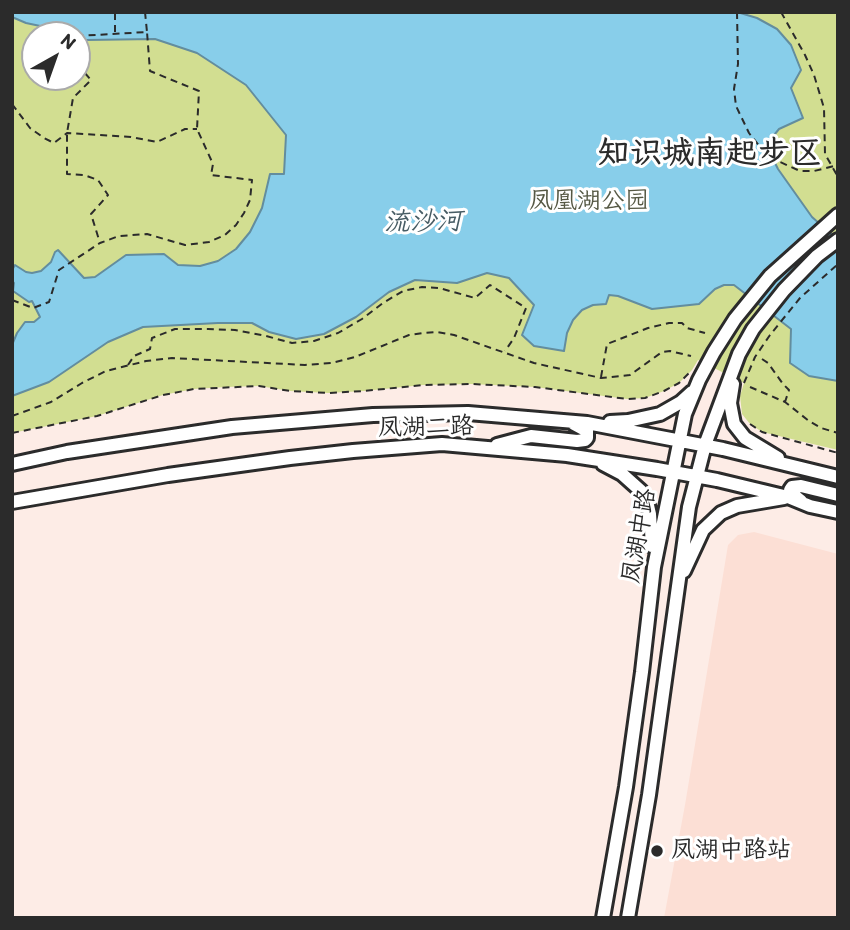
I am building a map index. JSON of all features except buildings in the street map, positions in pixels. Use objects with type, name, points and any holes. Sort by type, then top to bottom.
[{"type":"street","name":"凤湖中路","points":[[603,918],[628,775],[654,567],[685,414],[707,364],[735,318],[770,276],[838,215]]},
{"type":"street","name":"凤湖中路","points":[[628,918],[649,795],[689,507],[705,445],[734,366],[753,329],[791,282],[838,240]]},
{"type":"street","points":[[586,423],[628,421],[660,414],[689,395],[707,364]]},
{"type":"street","points":[[734,366],[730,403],[734,424],[746,438],[794,467]]},
{"type":"street","name":"凤湖二路","points":[[12,464],[67,452],[244,426],[373,415],[468,413],[586,423],[678,439],[838,477]]},
{"type":"street","points":[[486,447],[531,436],[582,442],[587,438],[584,428],[567,421]]},
{"type":"street","name":"凤湖二路","points":[[12,502],[169,475],[290,458],[442,444],[590,458],[672,472],[788,497],[810,506],[838,512]]},
{"type":"street","points":[[590,458],[622,474],[641,491],[647,501],[654,567]]},
{"type":"street","points":[[810,506],[791,493],[792,487],[801,486],[838,495]]},
{"type":"street","points":[[651,589],[678,587],[703,530],[721,513],[737,506],[788,497]]},
{"type":"path","points":[[116,34],[115,13],[124,12]]},
{"type":"path","points":[[12,300],[33,308],[49,302],[59,270],[100,243],[133,234],[147,234],[185,244],[209,242],[225,235],[244,213],[250,200],[252,180],[211,175],[213,164],[197,129],[200,91],[150,72],[145,12]]},
{"type":"path","points":[[737,12],[737,72],[734,89],[736,106],[749,132],[764,152],[800,171],[814,171],[838,165]]},
{"type":"path","points":[[781,12],[814,75],[824,107],[825,154],[838,177]]},
{"type":"path","points":[[91,35],[146,32]]},
{"type":"path","points":[[80,91],[73,98],[67,133],[66,174],[84,175],[98,180],[107,195],[91,214],[100,243]]},
{"type":"path","points":[[12,104],[30,128],[54,143],[67,133],[131,137],[157,142],[185,129],[197,129]]},
{"type":"path","points":[[744,383],[755,357],[770,335],[800,298],[838,264]]},
{"type":"path","points":[[128,365],[134,356],[150,349],[152,338],[175,329],[234,330],[292,343],[314,341],[350,326],[403,291],[422,287],[439,288],[475,298],[490,285],[526,308],[514,338],[504,352]]},
{"type":"path","points":[[601,378],[607,344],[669,323],[682,323],[687,328],[705,333]]},
{"type":"path","points":[[12,416],[51,401],[106,371],[146,361],[172,358],[269,364],[332,363],[355,357],[409,335],[437,332],[454,335],[549,367],[601,378],[630,375],[662,352],[691,356]]},
{"type":"path","points":[[762,359],[789,390],[785,402]]},
{"type":"path","points":[[12,433],[97,416],[163,395],[194,389],[259,387],[328,393],[471,384],[535,387],[645,398],[679,383],[692,370]]},
{"type":"path","points":[[751,387],[785,402],[821,428],[838,433]]},
{"type":"path","points":[[750,424],[762,432],[838,453]]},
{"type":"shaded area","points":[[754,532],[838,554],[838,918],[664,918],[728,545],[738,535]]},
{"type":"green space","name":"凤凰湖公园","points":[[12,12],[838,12],[838,450],[762,432],[742,414],[740,396],[744,383],[698,360],[679,383],[645,398],[627,399],[535,387],[471,384],[328,393],[259,386],[226,387],[163,395],[97,416],[12,433]]},
{"type":"water","name":"流沙河","points":[[12,12],[737,12],[757,18],[777,29],[791,45],[801,70],[791,88],[803,118],[779,129],[766,145],[778,169],[812,217],[838,240],[838,381],[809,376],[790,363],[791,329],[734,285],[715,289],[699,304],[652,309],[609,295],[606,304],[593,305],[582,310],[573,320],[567,333],[564,351],[534,346],[522,335],[534,305],[509,278],[487,273],[457,283],[415,280],[389,292],[356,317],[324,334],[296,339],[269,332],[252,323],[143,327],[108,342],[49,382],[12,396],[12,345],[25,322],[34,322],[40,317],[32,301],[29,302],[13,291],[12,270],[15,265],[26,272],[41,271],[51,262],[58,250],[84,278],[95,277],[126,255],[164,254],[178,265],[200,266],[218,261],[236,249],[250,232],[262,208],[270,174],[284,174],[286,135],[246,85],[197,53],[155,39],[91,40],[91,21],[21,21],[12,17]]},
{"type":"place","name":"凤湖中路站","points":[[657,851]]},
{"type":"district","name":"知识城南起步区","points":[[710,155]]}]
